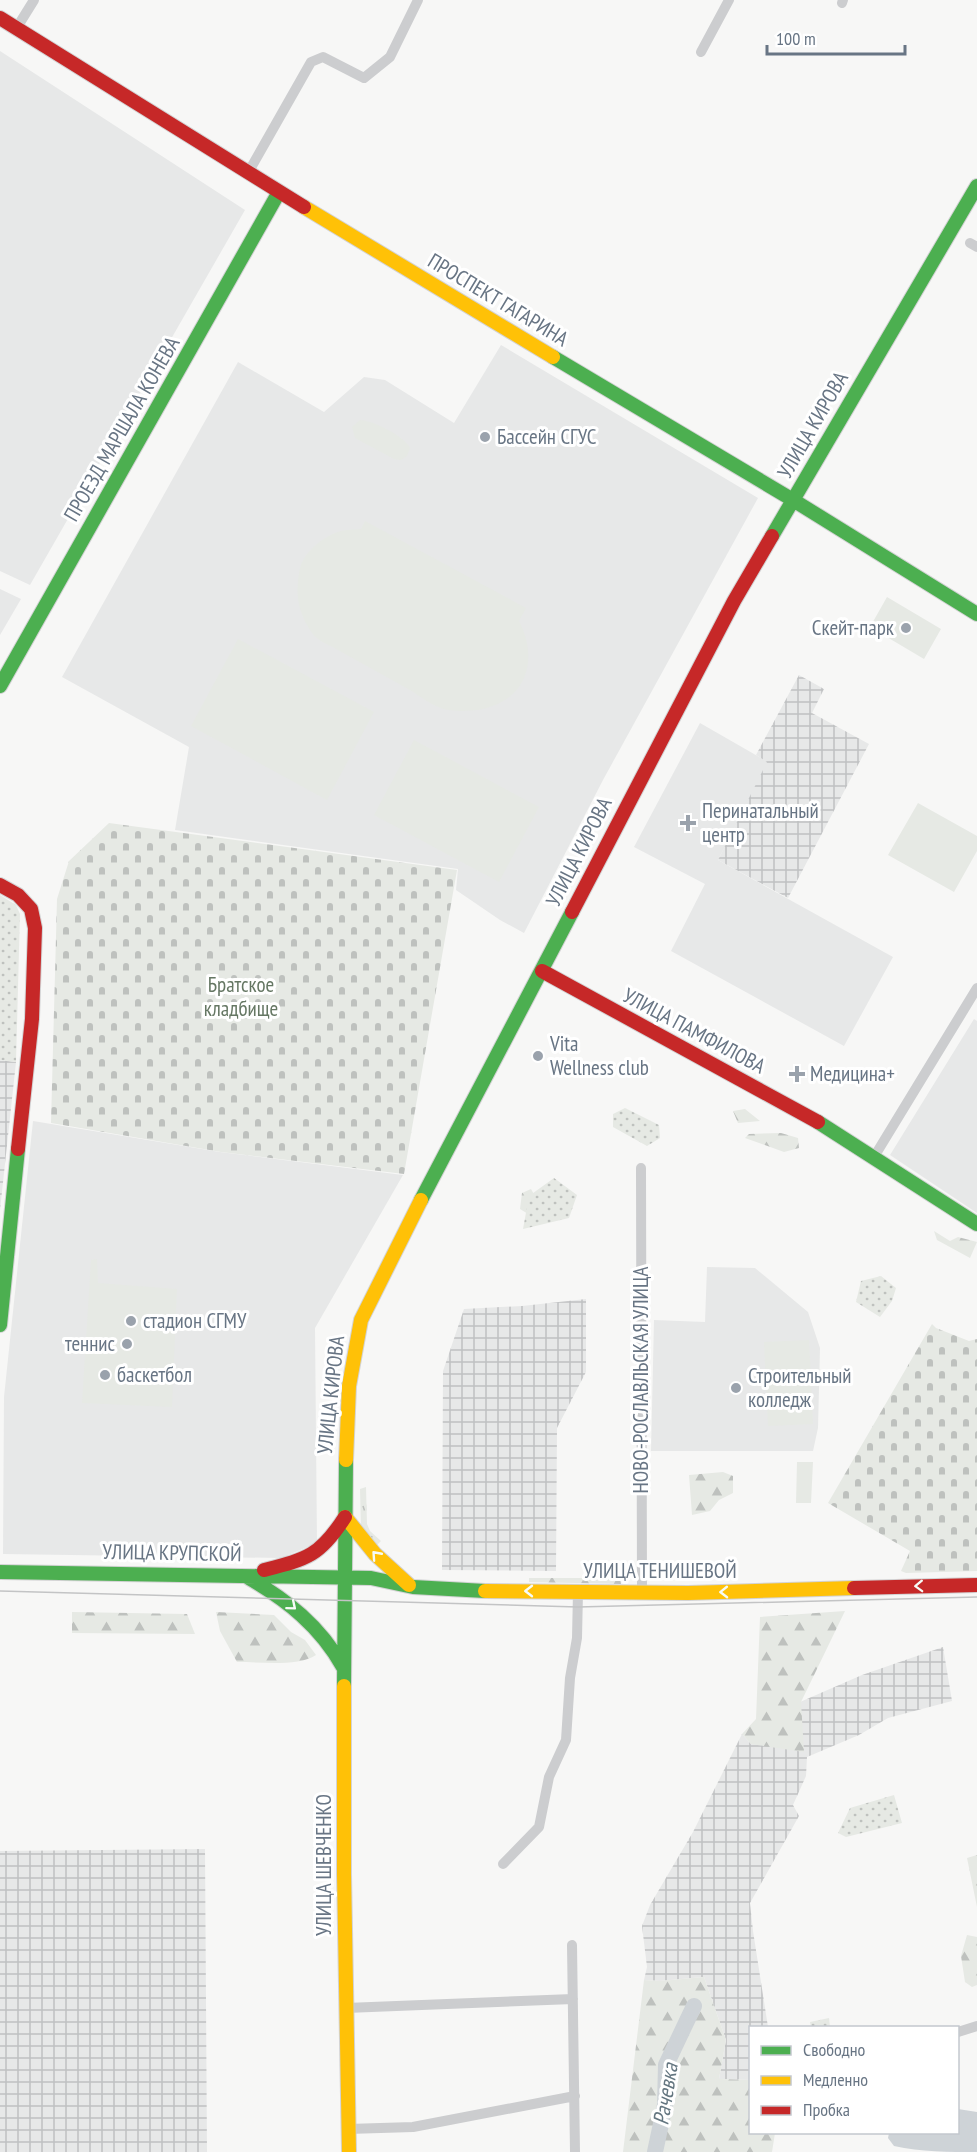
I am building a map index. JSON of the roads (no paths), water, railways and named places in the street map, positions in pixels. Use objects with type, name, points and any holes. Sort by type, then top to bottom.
[{"type":"main road","name":"ПРОСПЕКТ ГАГАРИНА","points":[[0,18],[279,192],[793,500],[977,614]]},
{"type":"main road","name":"УЛИЦА КИРОВА","points":[[344,1584],[349,1386],[361,1320],[418,1205],[734,601],[977,186]]},
{"type":"main road","name":"ПРОЕЗД МАРШАЛА КОНЕВА","points":[[0,686],[279,192]]},
{"type":"main road","points":[[0,885],[18,895],[31,909],[35,928],[32,1019],[0,1325]]},
{"type":"main road","name":"УЛИЦА ПАМФИЛОВА","points":[[542,971],[829,1128],[977,1224]]},
{"type":"main road","points":[[242,1575],[303,1560],[319,1551],[333,1537],[345,1517],[385,1564],[413,1587]]},
{"type":"main road","name":"УЛИЦА КРУПСКОЙ","points":[[0,1572],[242,1575],[344,1584]]},
{"type":"main road","points":[[242,1575],[277,1594],[316,1626],[336,1653],[344,1669]]},
{"type":"main road","name":"УЛИЦА ТЕНИШЕВОЙ","points":[[344,1584],[371,1578],[413,1587],[480,1591],[642,1593],[977,1585]]},
{"type":"main road","name":"УЛИЦА ШЕВЧЕНКО","points":[[344,1584],[349,2152]]},
{"type":"street","points":[[16,29],[34,0]]},
{"type":"street","points":[[248,173],[311,63],[323,57],[364,78],[390,57],[418,0]]},
{"type":"street","points":[[701,52],[729,0]]},
{"type":"street","points":[[874,1157],[977,988]]},
{"type":"street","name":"НОВО-РОСЛАВЛЬСКАЯ УЛИЦА","points":[[641,1168],[642,1593]]},
{"type":"street","points":[[503,1864],[539,1827],[549,1777],[566,1740],[570,1678],[577,1638],[578,1592]]},
{"type":"street","points":[[572,1945],[575,2152]]},
{"type":"street","points":[[346,2008],[573,1999]]},
{"type":"street","points":[[959,2031],[977,2026]]},
{"type":"street","points":[[348,2129],[413,2127],[575,2096]]},
{"type":"waterway","name":"Рачевка","points":[[655,2152],[665,2105],[666,2065],[694,2006]]},
{"type":"tram line","points":[[0,1591],[578,1607],[977,1597]]},
{"type":"place","name":"Бассейн СГУС","points":[[485,437]]},
{"type":"place","name":"Скейт-парк","points":[[906,628]]},
{"type":"place","name":"Перинатальный центр","points":[[688,823]]},
{"type":"place","name":"Vita Wellness club","points":[[538,1056]]},
{"type":"place","name":"Медицина+","points":[[797,1074]]},
{"type":"place","name":"стадион СГМУ","points":[[131,1321]]},
{"type":"place","name":"теннис","points":[[127,1344]]},
{"type":"place","name":"баскетбол","points":[[105,1375]]},
{"type":"place","name":"Строительный колледж","points":[[736,1388]]},
{"type":"park label","name":"Братское кладбище","points":[[241,997]]}]
